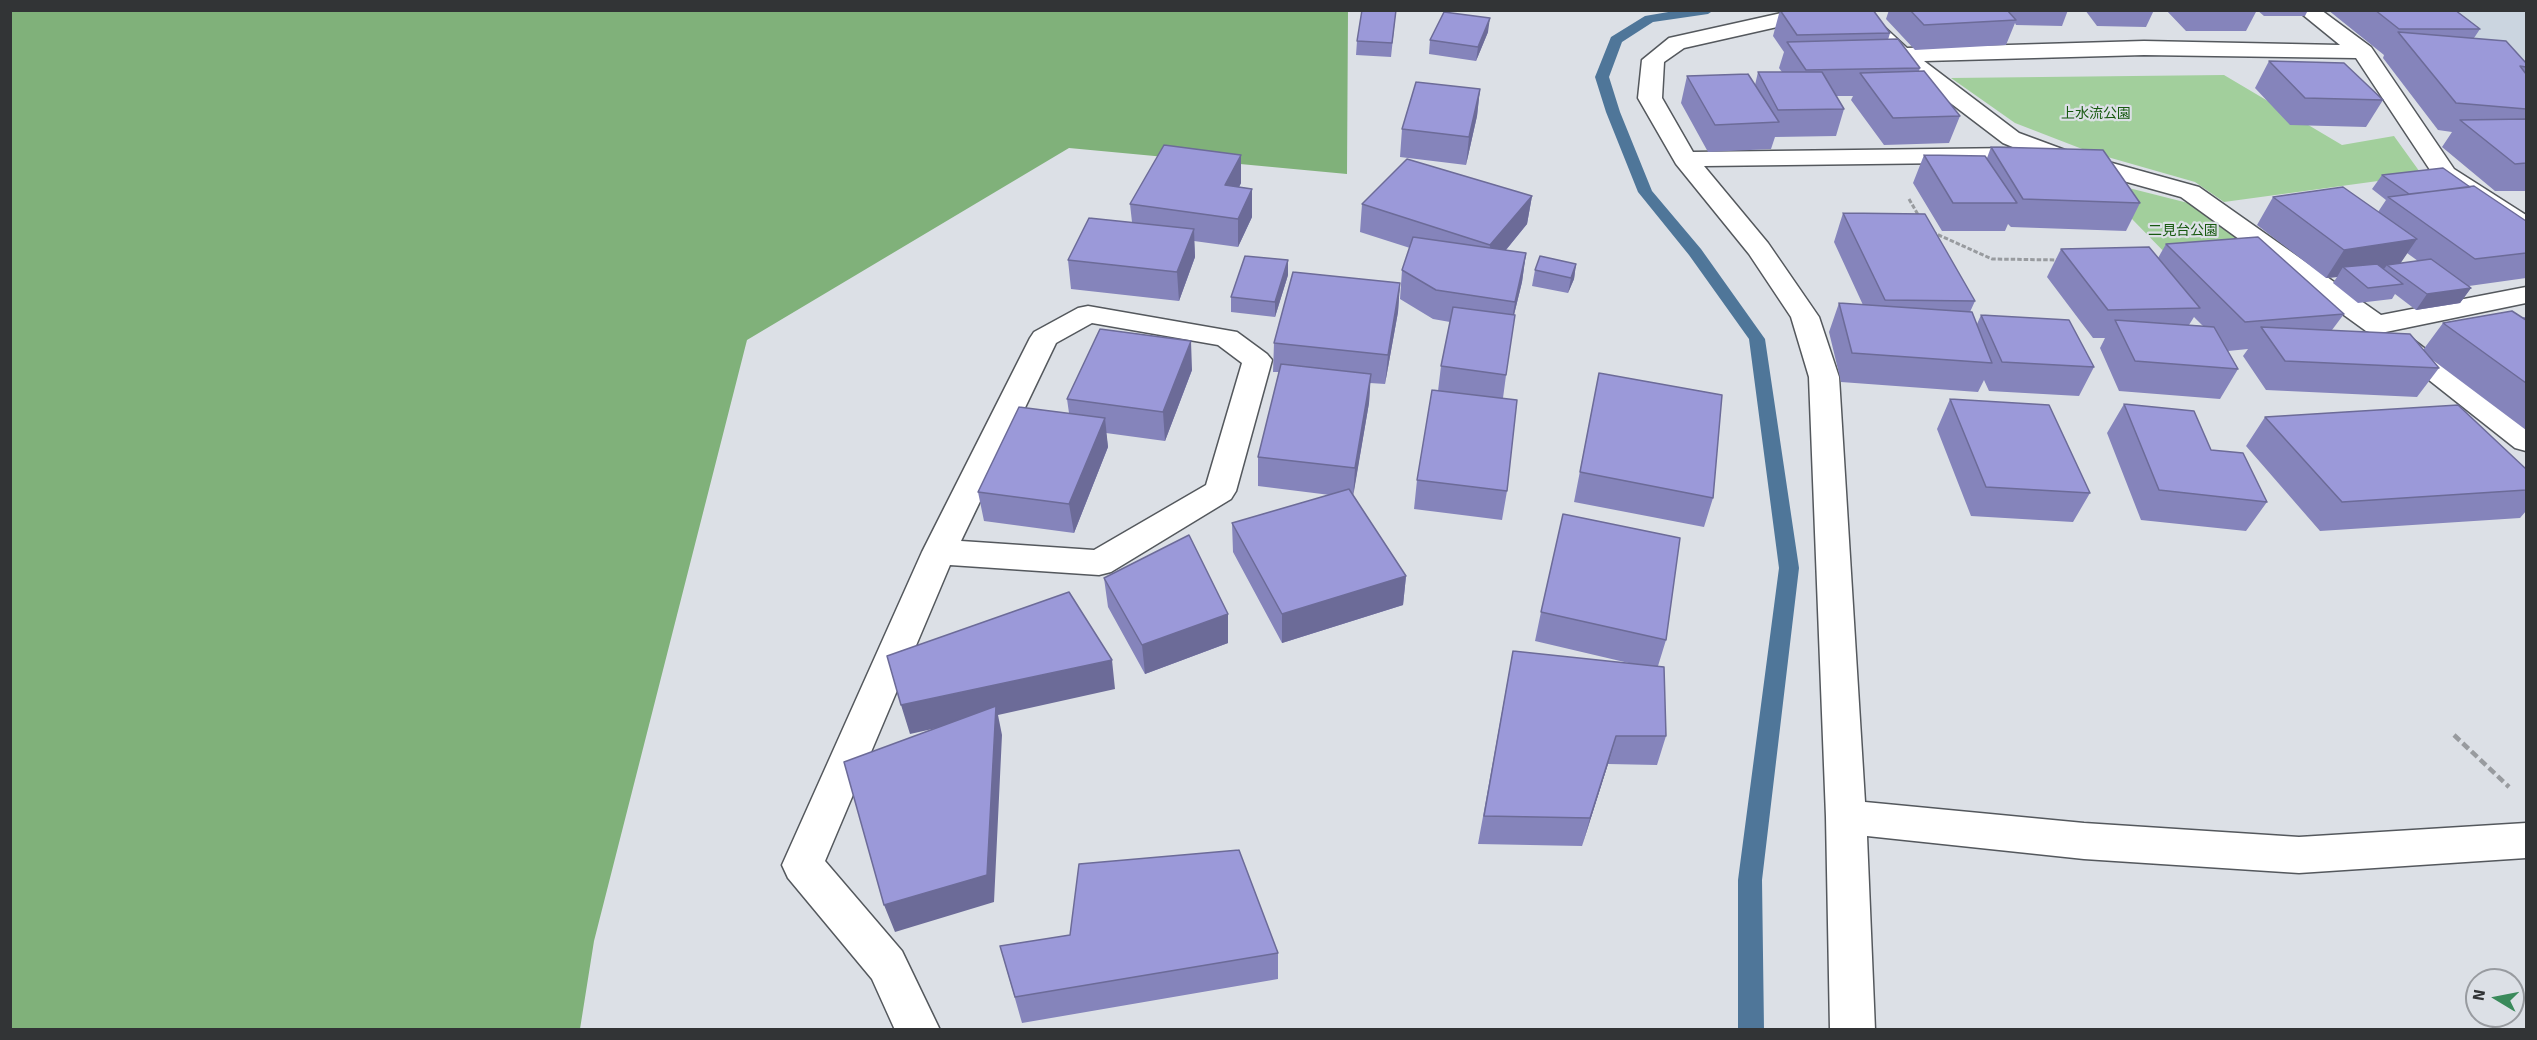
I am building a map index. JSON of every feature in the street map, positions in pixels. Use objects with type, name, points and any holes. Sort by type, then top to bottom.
[{"type":"street","points":[[1826,10],[1677,43],[1653,60],[1650,98],[1685,159],[1759,249],[1805,317],[1824,377],[1846,817],[1853,1029]]},
{"type":"street","points":[[1853,10],[1902,55],[2011,138],[2056,154],[2190,192],[2376,325],[2526,441]]},
{"type":"street","points":[[2307,10],[2363,52],[2445,174],[2526,226]]},
{"type":"street","points":[[1902,55],[2144,48],[2363,52]]},
{"type":"street","points":[[1685,159],[2056,154]]},
{"type":"street","points":[[2376,325],[2526,295]]},
{"type":"street","points":[[918,1029],[887,965],[803,865],[939,552],[1044,338],[1088,314],[1227,338],[1257,360],[1220,491],[1100,562],[939,552]]},
{"type":"street","points":[[1846,817],[2084,841],[2299,855],[2526,841]]},
{"type":"path","points":[[1884,156],[1921,220]]},
{"type":"path","points":[[1927,230],[1992,259],[2064,260]]},
{"type":"path","points":[[2454,735],[2510,789]]},
{"type":"shaded area","points":[[2432,11],[2526,11],[2526,70]]},
{"type":"green space","points":[[10,11],[1348,11],[1347,174],[1069,148],[747,340],[594,941],[580,1029],[11,1029]]},
{"type":"green space","name":"上水流公園","points":[[2224,75],[2342,145],[2394,136],[2422,175],[2224,202],[2195,182],[2090,152],[2015,123],[1951,78]]},
{"type":"green space","name":"二見台公園","points":[[2093,179],[2204,207],[2264,252],[2172,260]]},
{"type":"building","points":[[1362,10],[1396,10],[1392,43],[1357,41]]},
{"type":"building","points":[[1780,10],[1873,10],[1890,33],[1797,35]]},
{"type":"building","points":[[1910,10],[2007,10],[2016,20],[1924,25]]},
{"type":"building","points":[[2375,10],[2455,10],[2480,29],[2399,29]]},
{"type":"building","points":[[1444,12],[1490,18],[1478,47],[1430,40]]},
{"type":"building","points":[[2398,32],[2506,41],[2526,63],[2526,67],[2520,66],[2526,74],[2526,109],[2456,103]]},
{"type":"building","points":[[1898,39],[1920,68],[1806,70],[1787,42]]},
{"type":"building","points":[[2269,61],[2344,63],[2383,100],[2305,98]]},
{"type":"building","points":[[1924,71],[1960,116],[1893,118],[1860,73]]},
{"type":"building","points":[[1758,72],[1822,72],[1844,109],[1778,110]]},
{"type":"building","points":[[1748,74],[1779,122],[1715,125],[1687,76]]},
{"type":"building","points":[[1416,82],[1480,89],[1469,137],[1402,129]]},
{"type":"building","points":[[2526,119],[2526,163],[2515,164],[2460,120]]},
{"type":"building","points":[[1164,145],[1241,155],[1225,185],[1252,189],[1238,219],[1130,204]]},
{"type":"building","points":[[1991,147],[2103,150],[2140,203],[2023,199]]},
{"type":"building","points":[[1924,155],[1985,156],[2017,203],[1953,203]]},
{"type":"building","points":[[1407,159],[1532,196],[1490,245],[1362,204]]},
{"type":"building","points":[[2443,168],[2470,187],[2409,194],[2382,175]]},
{"type":"building","points":[[2474,186],[2526,221],[2526,253],[2475,259],[2388,197]]},
{"type":"building","points":[[2343,187],[2417,239],[2344,250],[2273,197]]},
{"type":"building","points":[[1843,213],[1925,214],[1975,301],[1885,300]]},
{"type":"building","points":[[1089,218],[1194,229],[1177,272],[1068,260]]},
{"type":"building","points":[[1413,237],[1526,253],[1515,302],[1436,290],[1402,270]]},
{"type":"building","points":[[2258,237],[2344,314],[2245,322],[2166,244]]},
{"type":"building","points":[[2149,247],[2200,308],[2108,310],[2061,249]]},
{"type":"building","points":[[1245,256],[1288,260],[1275,302],[1231,297]]},
{"type":"building","points":[[1540,256],[1576,264],[1571,278],[1535,270]]},
{"type":"building","points":[[2431,259],[2471,288],[2427,294],[2387,265]]},
{"type":"building","points":[[2377,264],[2403,284],[2368,288],[2343,267]]},
{"type":"building","points":[[1293,272],[1400,283],[1388,355],[1274,343]]},
{"type":"building","points":[[1839,303],[1972,312],[1992,363],[1852,353]]},
{"type":"building","points":[[1453,307],[1515,315],[1506,375],[1441,366]]},
{"type":"building","points":[[2512,311],[2526,320],[2526,383],[2443,323]]},
{"type":"building","points":[[1981,315],[2069,320],[2094,367],[2002,362]]},
{"type":"building","points":[[2115,320],[2214,327],[2238,369],[2135,361]]},
{"type":"building","points":[[2261,327],[2410,334],[2439,368],[2285,361]]},
{"type":"building","points":[[1100,329],[1191,341],[1163,412],[1067,399]]},
{"type":"building","points":[[1281,364],[1371,374],[1355,468],[1258,457]]},
{"type":"building","points":[[1599,373],[1722,395],[1713,498],[1580,472]]},
{"type":"building","points":[[1432,390],[1517,400],[1507,491],[1417,480]]},
{"type":"building","points":[[1950,399],[2049,405],[2090,493],[1986,487]]},
{"type":"building","points":[[2124,404],[2194,411],[2211,450],[2243,453],[2267,502],[2159,490]]},
{"type":"building","points":[[2458,405],[2526,469],[2526,490],[2342,502],[2265,417]]},
{"type":"building","points":[[1019,407],[1105,418],[1069,504],[978,492]]},
{"type":"building","points":[[1349,489],[1406,576],[1282,614],[1232,523]]},
{"type":"building","points":[[1563,514],[1680,538],[1666,640],[1541,612]]},
{"type":"building","points":[[1189,535],[1228,614],[1142,645],[1104,578]]},
{"type":"building","points":[[1069,592],[1112,660],[901,705],[887,656]]},
{"type":"building","points":[[1513,651],[1664,667],[1666,736],[1616,736],[1590,818],[1484,816]]},
{"type":"building","points":[[996,706],[987,875],[884,905],[844,762]]},
{"type":"building","points":[[1239,850],[1278,953],[1015,997],[1000,946],[1070,935],[1079,864]]},
{"type":"waterway","points":[[1708,10],[1649,19],[1616,40],[1602,77],[1613,112],[1645,192],[1695,252],[1757,339],[1789,568],[1750,880],[1751,1030]]}]
